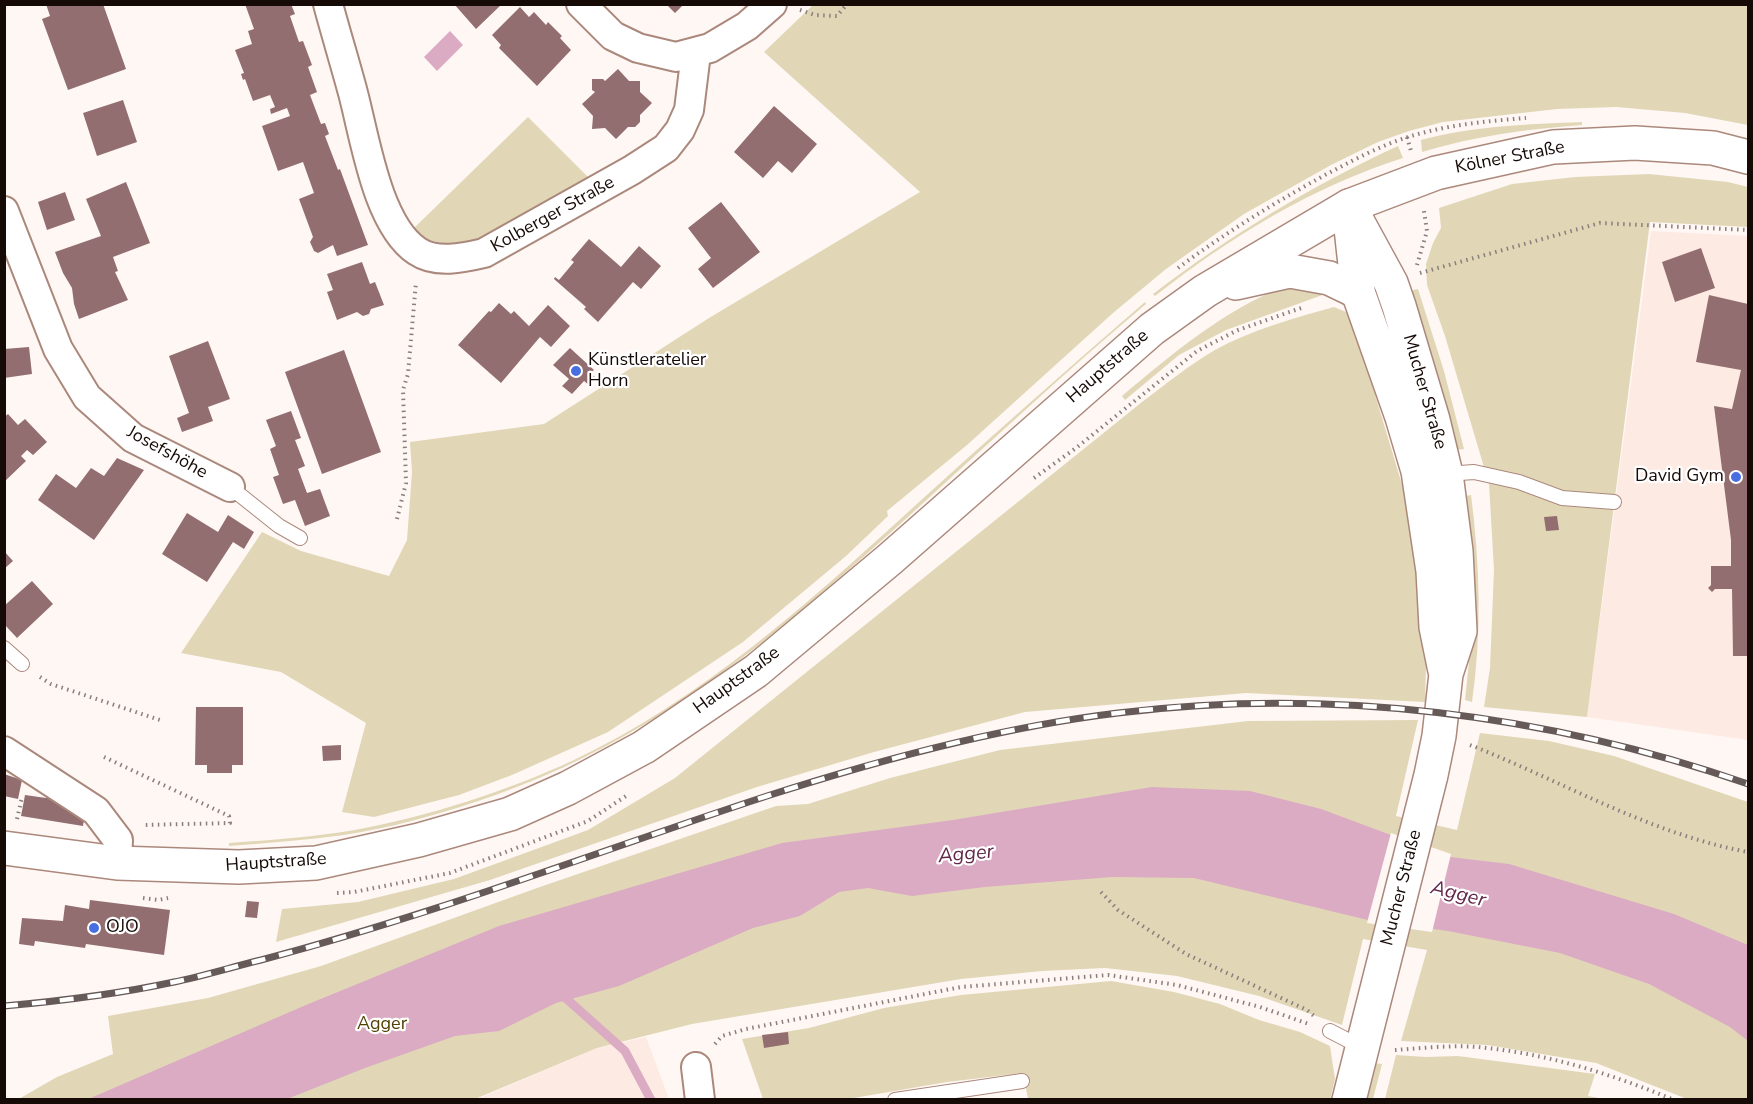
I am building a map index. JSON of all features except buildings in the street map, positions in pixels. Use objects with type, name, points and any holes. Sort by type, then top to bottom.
[{"type":"main road","name":"Kölner Straße","points":[[1349,206],[1436,173],[1553,147],[1635,143],[1713,148],[1749,157]]},
{"type":"main road","name":"Hauptstraße","points":[[4,848],[117,863],[239,867],[316,863],[419,840],[510,814],[568,788],[645,747],[756,671],[890,559],[1143,337],[1205,291],[1349,206]]},
{"type":"main road","name":"Mucher Straße","points":[[1349,206],[1358,292],[1402,417],[1418,471],[1433,571],[1436,627],[1446,674]]},
{"type":"main road","name":"Mucher Straße","points":[[1349,206],[1391,283],[1433,420],[1446,474],[1456,551],[1460,631],[1446,674],[1439,735],[1431,775],[1349,1100]]},
{"type":"main road","points":[[1205,291],[1290,271],[1329,278],[1358,292]]},
{"type":"street","points":[[328,4],[373,174],[392,223],[407,243],[419,253]]},
{"type":"street","points":[[581,4],[606,32],[638,48],[676,57],[710,48],[783,6]]},
{"type":"street","name":"Kolberger Straße","points":[[419,253],[445,258],[461,258],[484,253],[650,160],[666,148],[680,130],[689,110],[696,53]]},
{"type":"street","name":"Josefshöhe","points":[[4,211],[58,349],[87,397],[133,438],[230,487]]},
{"type":"street","points":[[4,751],[96,811],[118,840],[117,863]]},
{"type":"street","points":[[696,1067],[700,1100]]},
{"type":"lane","points":[[1446,474],[1474,472],[1519,482],[1562,498],[1614,502]]},
{"type":"lane","name":"Josefshöhe","points":[[230,487],[279,526],[300,538]]},
{"type":"lane","points":[[4,648],[22,664]]},
{"type":"lane","points":[[1330,1031],[1363,1048]]},
{"type":"lane","points":[[895,1100],[1022,1081]]},
{"type":"path","points":[[783,6],[815,15],[837,16],[847,4]]},
{"type":"path","points":[[1176,269],[1214,241],[1284,197],[1361,156],[1407,137]]},
{"type":"path","points":[[1415,275],[1600,223],[1749,230]]},
{"type":"path","points":[[397,519],[406,483],[403,390],[408,374],[419,253]]},
{"type":"path","points":[[22,664],[51,684],[163,721]]},
{"type":"path","points":[[1439,735],[1518,764],[1595,801],[1716,846],[1749,852]]},
{"type":"path","points":[[104,757],[229,816],[230,823],[140,825]]},
{"type":"path","points":[[1101,892],[1118,910],[1186,954],[1307,1010],[1330,1031]]},
{"type":"path","points":[[696,1067],[722,1036],[746,1029],[961,987],[1107,975],[1176,985],[1260,1007],[1330,1031]]},
{"type":"path","points":[[1363,1048],[1393,1050],[1455,1046],[1498,1049],[1595,1071],[1674,1100]]},
{"type":"shaded area","points":[[1651,231],[1748,236],[1748,740],[1587,717]]},
{"type":"shaded area","points":[[646,1037],[669,1099],[475,1100],[597,1048]]},
{"type":"green space","points":[[813,5],[1748,5],[1748,125],[1685,113],[1616,107],[1557,109],[1443,122],[1378,142],[1331,165],[1244,214],[1166,269],[1113,313],[967,445],[887,511],[888,516],[846,556],[743,642],[608,732],[512,775],[459,795],[374,817],[342,812],[366,723],[281,672],[181,653],[262,532],[301,551],[389,576],[407,540],[412,472],[410,442],[544,424],[709,318],[920,192],[764,52]]},
{"type":"green space","points":[[528,117],[591,180],[480,241],[447,245],[420,237],[413,229]]},
{"type":"green space","points":[[1582,122],[1582,125],[1481,137],[1422,152],[1421,140],[1441,135],[1521,125]]},
{"type":"green space","points":[[1398,146],[1403,158],[1369,170],[1304,199],[1243,234],[1155,296],[1153,294],[1211,252],[1271,213]]},
{"type":"green space","points":[[1649,174],[1728,182],[1748,187],[1748,227],[1650,222],[1587,717],[1484,707],[1490,668],[1494,570],[1489,484],[1445,336],[1427,285],[1426,264],[1441,228],[1439,208],[1512,184],[1575,177]]},
{"type":"green space","points":[[1285,286],[1328,293],[1226,330],[1179,355],[1125,400],[1122,396],[1199,334],[1241,307]]},
{"type":"green space","points":[[1418,289],[1444,371],[1464,449],[1456,450],[1409,291]]},
{"type":"green space","points":[[1145,302],[1146,304],[802,610],[728,669],[649,721],[608,745],[547,775],[445,812],[344,835],[229,846],[229,843],[355,830],[411,818],[494,793],[548,772],[620,736],[708,680],[790,616]]},
{"type":"green space","points":[[1334,307],[1346,312],[1368,360],[1376,398],[1416,531],[1427,635],[1425,702],[1246,693],[1025,712],[874,752],[757,787],[490,880],[276,942],[282,909],[358,902],[454,879],[588,830],[675,778],[1187,368],[1243,336]]},
{"type":"green space","points":[[1471,495],[1479,598],[1472,702],[1465,700],[1471,643],[1464,496]]},
{"type":"green space","name":"Agger","points":[[1418,720],[1396,816],[1457,830],[1480,733],[1549,741],[1614,756],[1748,802],[1748,1099],[1687,1099],[1596,1063],[1487,1045],[1401,1041],[1427,950],[1363,939],[1342,1025],[1259,996],[1177,976],[1105,968],[1042,971],[961,979],[692,1024],[597,1048],[475,1099],[17,1100],[57,1077],[113,1054],[108,1016],[208,998],[321,966],[537,888],[776,806],[808,804],[890,778],[1000,750],[1248,721]]},
{"type":"green space","points":[[1111,981],[1174,992],[1220,1004],[1259,1020],[1300,1032],[1330,1046],[1335,1079],[1330,1100],[1028,1099],[1023,1073],[947,1082],[848,1099],[763,1099],[742,1039],[809,1028],[884,1008],[961,995]]},
{"type":"green space","points":[[1396,1055],[1458,1056],[1595,1074],[1588,1096],[1604,1099],[1385,1099]]},
{"type":"green space","points":[[1374,1063],[1382,1064],[1373,1099],[1365,1100]]},
{"type":"water","points":[[450,31],[463,45],[437,71],[424,57]]},
{"type":"water","name":"Agger","points":[[1152,787],[1250,791],[1321,809],[1450,857],[1509,864],[1674,914],[1748,945],[1748,1041],[1730,1027],[1649,984],[1560,953],[1448,931],[1368,920],[1194,878],[1112,877],[985,887],[912,896],[868,888],[839,892],[800,916],[753,928],[619,986],[556,1003],[499,1031],[455,1036],[287,1099],[86,1100],[306,1005],[499,926],[782,843],[953,820]]},
{"type":"pier","points":[[1391,833],[1451,854],[1432,932],[1367,923]]},
{"type":"waterway","points":[[560,993],[625,1051],[651,1100]]},
{"type":"railway","points":[[4,1006],[132,990],[185,980],[389,923],[767,796],[853,770],[985,736],[1118,713],[1198,706],[1278,703],[1437,712],[1516,724],[1595,740],[1672,760],[1748,784]]},
{"type":"place","name":"Künstleratelier Horn","points":[[576,371]]},
{"type":"place","name":"David Gym","points":[[1736,477]]},
{"type":"place","name":"OJO","points":[[94,928]]}]
